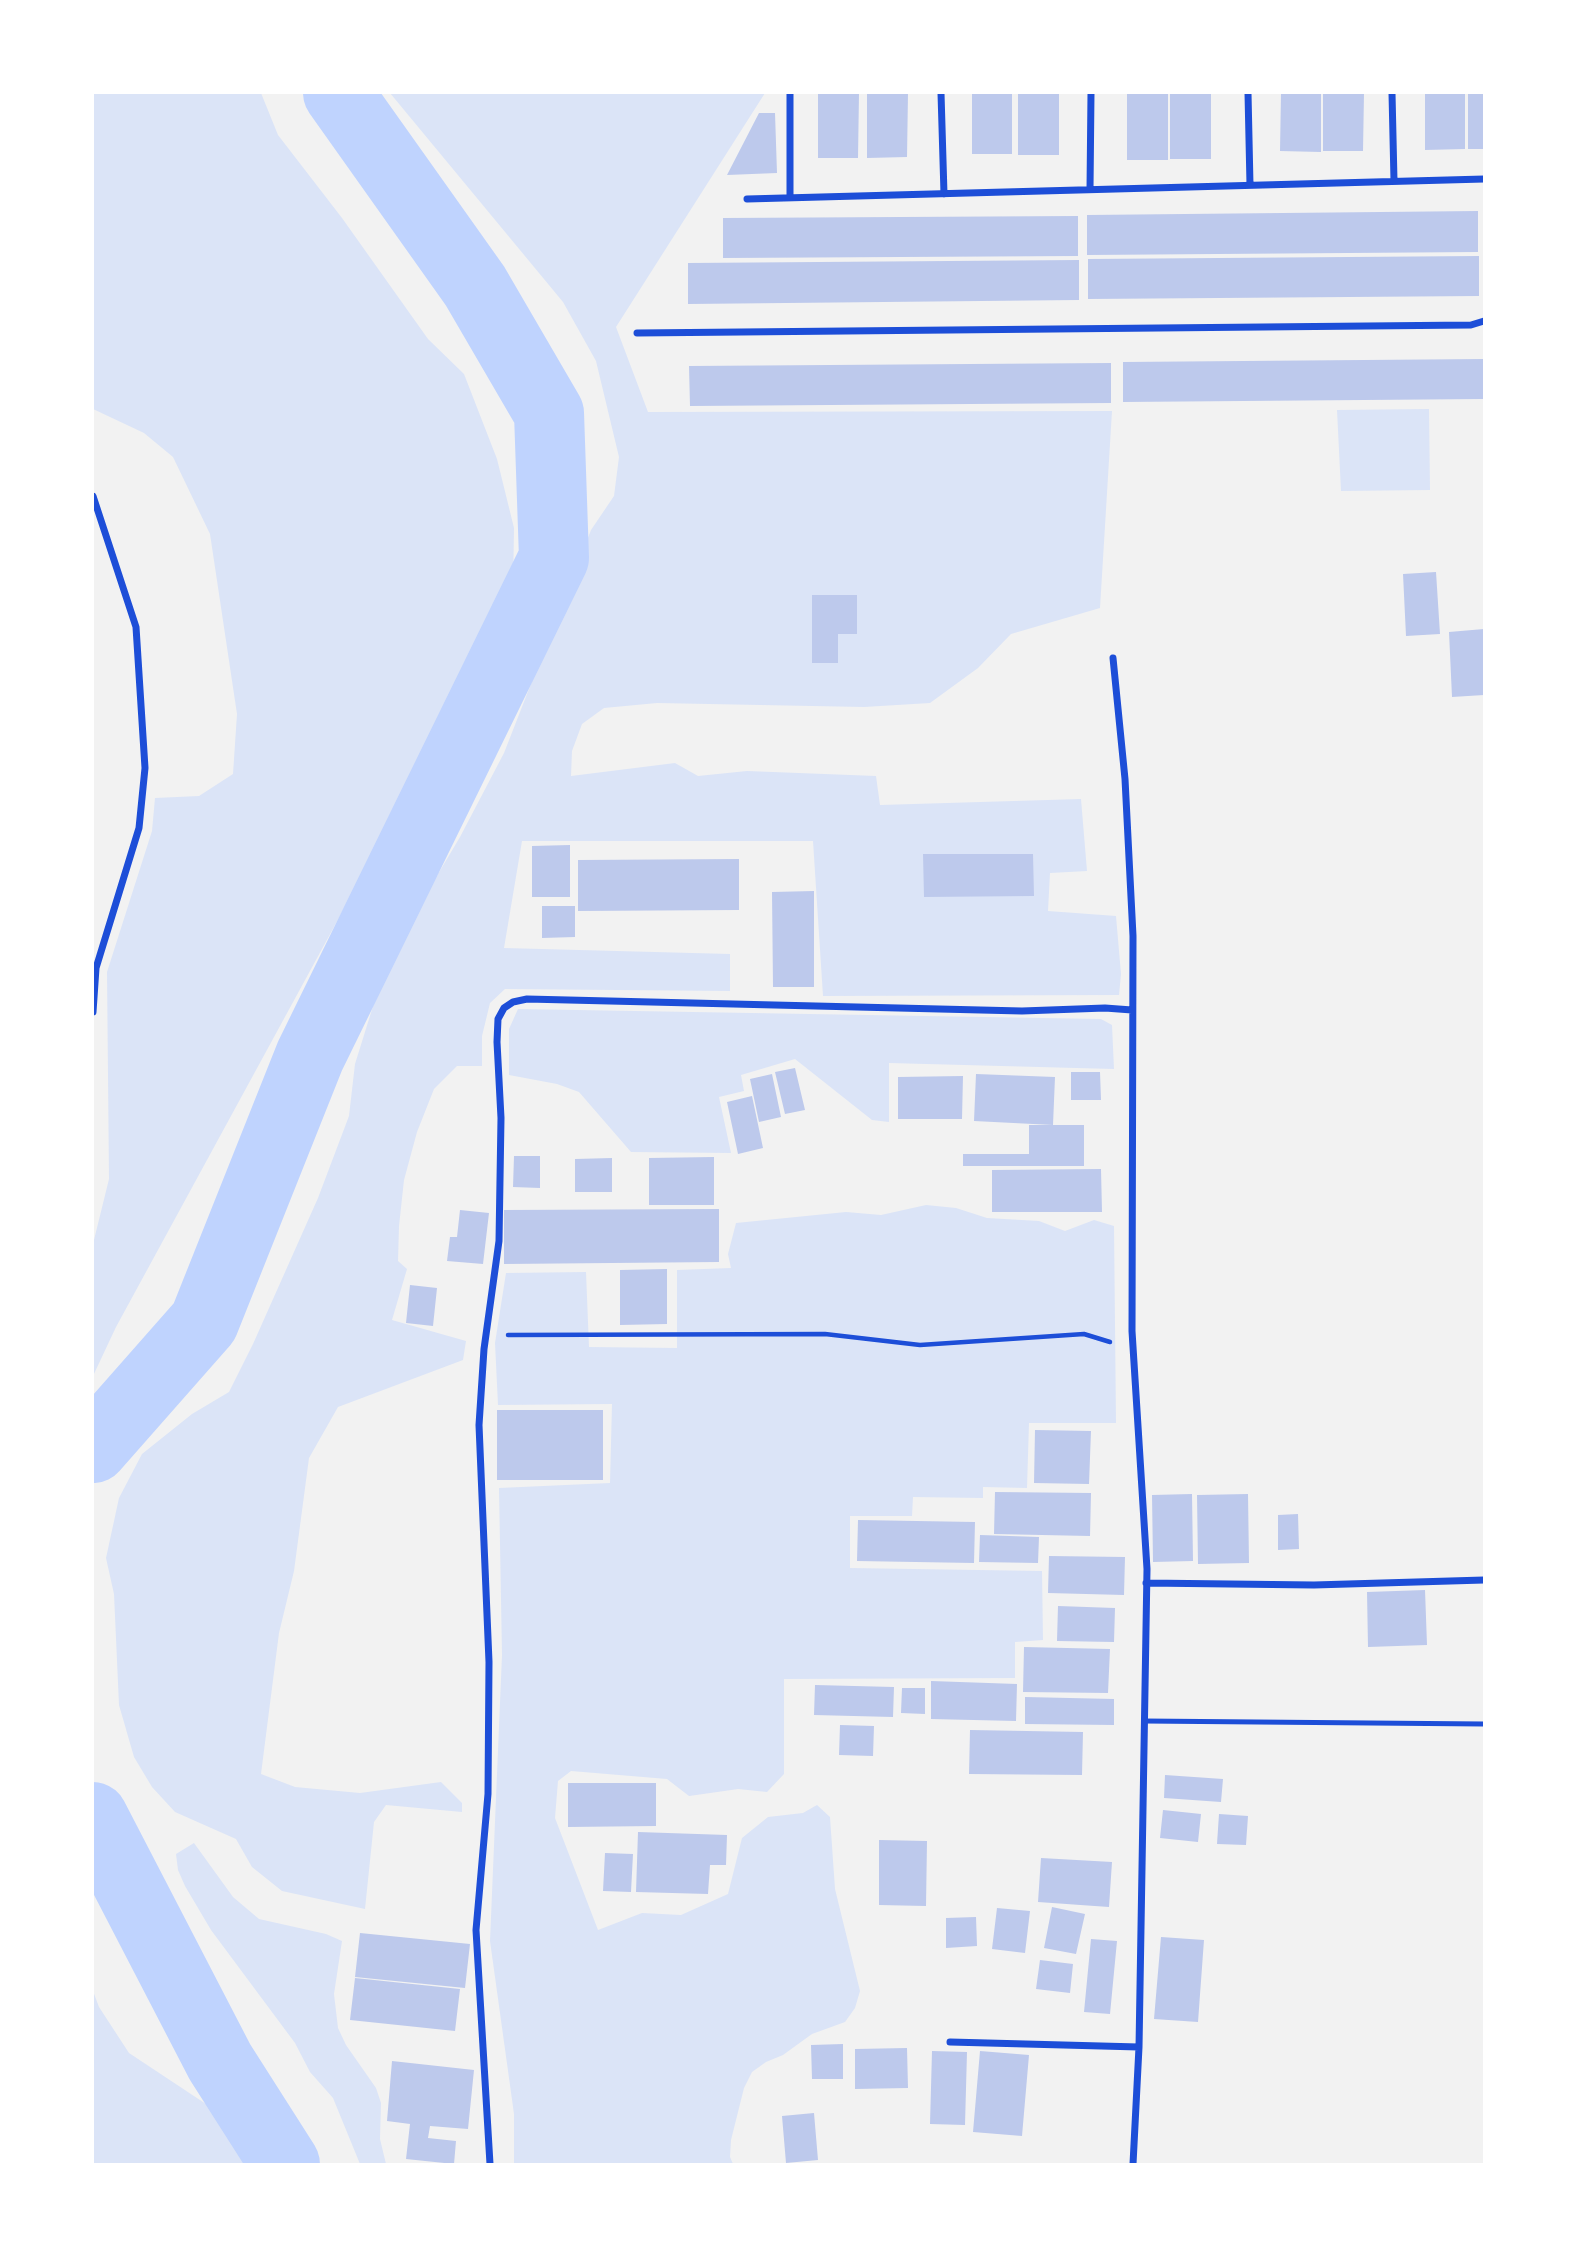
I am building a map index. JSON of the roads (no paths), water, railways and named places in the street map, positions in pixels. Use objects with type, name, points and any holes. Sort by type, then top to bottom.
[{"type":"street","points":[[790,93],[790,198]]},
{"type":"street","points":[[941,93],[944,194]]},
{"type":"street","points":[[1090,189],[1091,93]]},
{"type":"street","points":[[1248,93],[1250,185]]},
{"type":"street","points":[[1392,93],[1394,181]]},
{"type":"street","points":[[747,199],[1484,178]]},
{"type":"street","points":[[637,333],[1471,326],[1484,321]]},
{"type":"street","points":[[93,496],[136,627],[145,768],[139,828],[96,968],[93,1012]]},
{"type":"street","points":[[1113,658],[1125,779],[1133,936],[1133,1349],[1146,1583],[1139,2048],[1133,2164]]},
{"type":"street","points":[[489,2164],[476,1930],[488,1794],[489,1662],[479,1424],[486,1335],[499,1241],[498,1019],[504,1008],[513,1002],[527,999],[1022,1011],[1105,1008],[1132,1010]]},
{"type":"street","points":[[1146,1583],[1314,1585],[1484,1580]]},
{"type":"street","points":[[950,2042],[1139,2048]]},
{"type":"lane","points":[[1144,1721],[1484,1724]]},
{"type":"waterway","points":[[93,1448],[204,1322],[310,1056],[554,558],[549,413],[475,286],[338,93]]},
{"type":"waterway","points":[[93,1817],[220,2062],[285,2164]]}]
